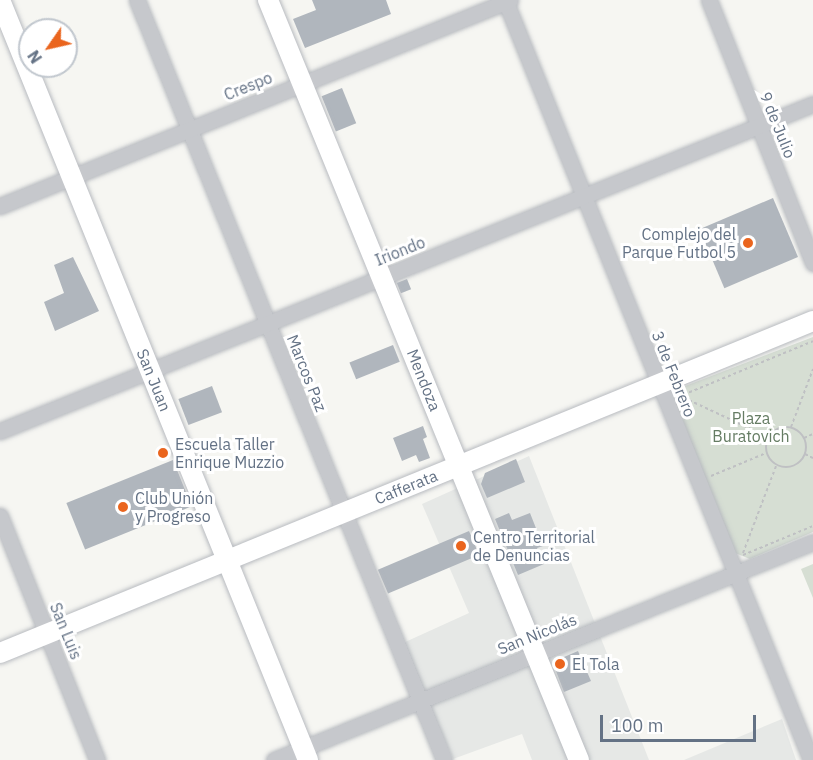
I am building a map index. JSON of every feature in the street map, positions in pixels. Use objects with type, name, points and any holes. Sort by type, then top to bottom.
[{"type":"main road","name":"San Juan","points":[[0,0],[306,754]]},
{"type":"main road","name":"Mendoza","points":[[268,0],[579,760]]},
{"type":"main road","name":"Cafferata","points":[[0,653],[813,321]]},
{"type":"street","name":"Marcos Paz","points":[[137,0],[444,760]]},
{"type":"street","name":"9 de Julio","points":[[709,0],[813,263]]},
{"type":"street","name":"Crespo","points":[[0,206],[507,1]]},
{"type":"street","name":"3 de Febrero","points":[[507,1],[658,384],[811,760]]},
{"type":"street","name":"Iriondo","points":[[0,431],[813,104]]},
{"type":"street","name":"San Luis","points":[[0,516],[97,760]]},
{"type":"street","name":"San Nicolás","points":[[274,760],[306,754],[420,700],[813,542]]},
{"type":"path","points":[[678,395],[813,341]]},
{"type":"path","points":[[791,427],[813,369]]},
{"type":"path","points":[[658,384],[768,437]]},
{"type":"path","points":[[678,395],[682,405]]},
{"type":"path","points":[[791,427],[804,438],[805,454],[793,466],[776,465],[766,453],[768,437],[776,429],[791,427]]},
{"type":"path","points":[[804,438],[813,434]]},
{"type":"path","points":[[711,476],[766,453]]},
{"type":"path","points":[[805,454],[813,458]]},
{"type":"path","points":[[736,573],[776,465]]},
{"type":"path","points":[[706,466],[715,486]]},
{"type":"path","points":[[743,555],[813,526]]},
{"type":"path","points":[[739,545],[743,555]]},
{"type":"shaded area","points":[[529,456],[649,760],[532,760],[522,734],[453,759],[403,643],[469,613],[422,504]]},
{"type":"shaded area","points":[[782,719],[796,760],[684,760]]},
{"type":"green space","name":"Plaza Buratovich","points":[[813,337],[813,532],[750,559],[735,553],[675,404],[680,388]]},
{"type":"green space","points":[[813,564],[813,598],[801,569]]},
{"type":"building","points":[[312,0],[386,0],[391,14],[305,48],[293,19],[316,10]]},
{"type":"building","points":[[342,88],[356,123],[336,131],[322,96]]},
{"type":"building","name":"Complejo del Parque Futbol 5","points":[[773,198],[798,257],[724,288],[699,229]]},
{"type":"building","points":[[73,257],[99,311],[55,331],[44,302],[64,293],[54,265]]},
{"type":"building","points":[[407,279],[411,289],[401,293],[397,283]]},
{"type":"building","points":[[393,345],[400,362],[356,379],[349,363]]},
{"type":"building","points":[[212,386],[222,412],[188,425],[178,399]]},
{"type":"building","points":[[423,426],[427,437],[423,439],[430,458],[419,462],[416,455],[402,461],[393,438]]},
{"type":"building","points":[[516,459],[525,482],[487,498],[481,484],[485,473]]},
{"type":"building","name":"Club Unión y Progreso","points":[[173,460],[192,506],[85,549],[66,503]]},
{"type":"building","points":[[509,513],[512,520],[530,513],[543,546],[537,548],[544,564],[518,575],[495,519]]},
{"type":"building","points":[[469,531],[479,555],[388,594],[378,570]]},
{"type":"building","points":[[578,651],[591,681],[564,692],[554,666],[557,660]]},
{"type":"place","name":"Complejo del Parque Futbol 5","points":[[748,243]]},
{"type":"place","name":"Escuela Taller Enrique Muzzio","points":[[163,453]]},
{"type":"place","name":"Club Unión y Progreso","points":[[123,507]]},
{"type":"place","name":"Centro Territorial de Denuncias","points":[[461,546]]},
{"type":"place","name":"El Tola","points":[[560,664]]}]
